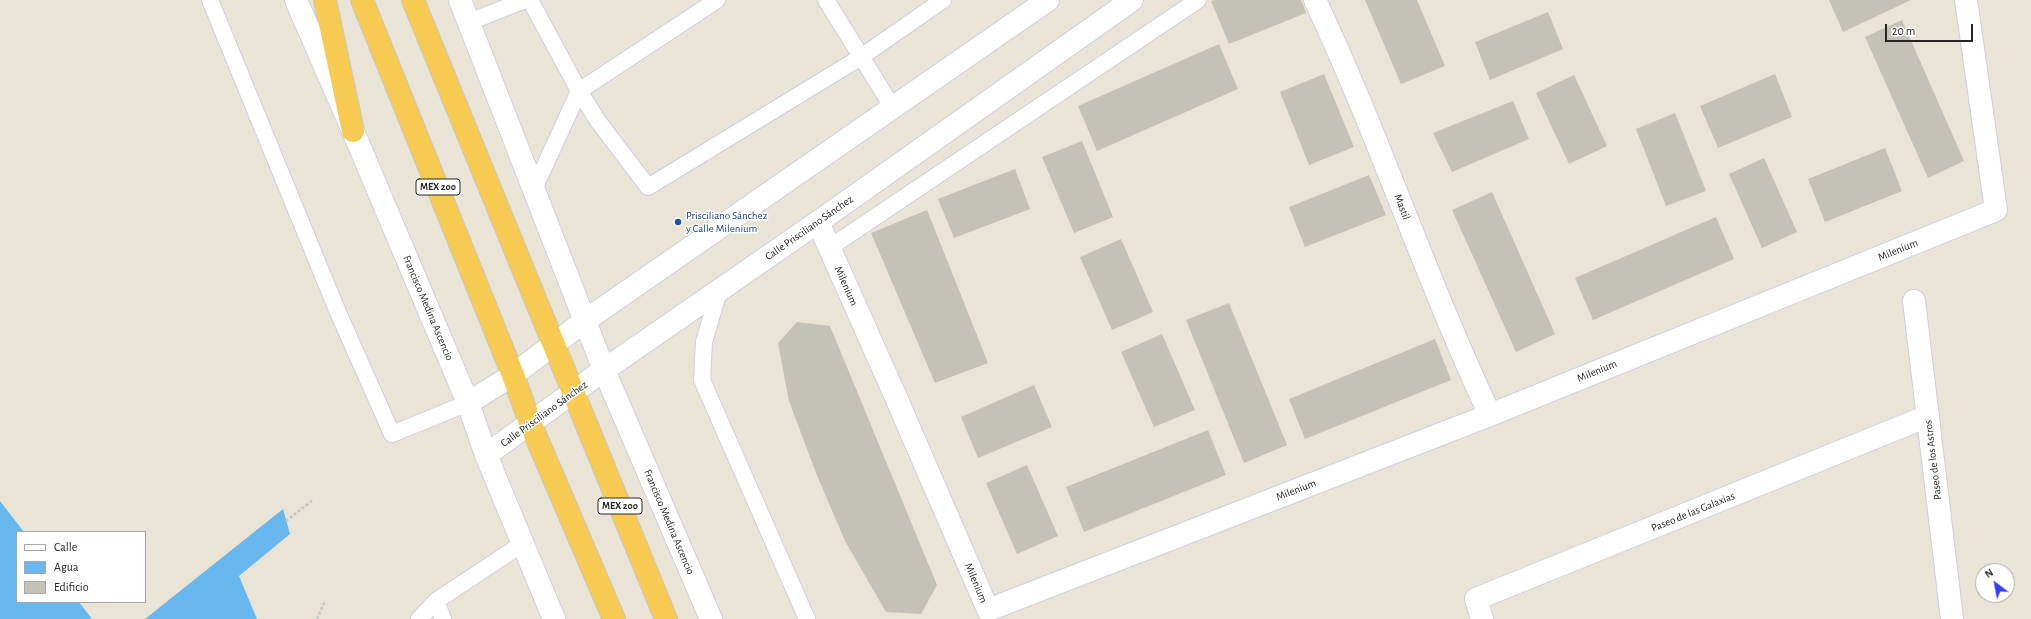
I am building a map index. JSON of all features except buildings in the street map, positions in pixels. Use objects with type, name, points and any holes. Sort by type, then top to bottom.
[{"type":"highway","points":[[325,0],[353,131]]},
{"type":"highway","name":"MEX 200","points":[[362,0],[513,375],[531,425],[614,619]]},
{"type":"highway","name":"MEX 200","points":[[414,0],[666,619]]},
{"type":"street","name":"Francisco Medina Ascencio","points":[[296,0],[468,403],[486,456],[554,619]]},
{"type":"street","name":"Francisco Medina Ascencio","points":[[460,0],[586,320],[604,370],[711,619]]},
{"type":"street","points":[[468,403],[513,375],[555,345],[586,320],[1048,0]]},
{"type":"street","name":"Mastil","points":[[1315,0],[1388,170],[1452,334],[1490,415]]},
{"type":"street","name":"Milenium","points":[[818,222],[988,610],[1490,415],[1996,210],[1966,0]]},
{"type":"street","name":"Calle Prisciliano Sánchez","points":[[486,456],[574,394],[604,370],[818,222],[1123,3]]},
{"type":"street","name":"Paseo de los Astros","points":[[1914,301],[1952,619]]},
{"type":"street","name":"Paseo de las Galaxias","points":[[1482,619],[1476,600],[1928,416]]},
{"type":"lane","points":[[210,0],[334,302],[392,434],[468,403]]},
{"type":"lane","points":[[469,22],[526,0]]},
{"type":"lane","points":[[530,0],[579,91],[598,121],[648,187],[861,57],[943,0]]},
{"type":"lane","points":[[534,189],[579,91],[717,0]]},
{"type":"lane","points":[[826,0],[893,108]]},
{"type":"lane","points":[[829,248],[1198,0]]},
{"type":"lane","points":[[719,291],[704,342],[702,380],[807,619]]},
{"type":"lane","points":[[420,619],[436,601],[522,544]]},
{"type":"lane","points":[[436,601],[443,619]]},
{"type":"path","points":[[286,521],[313,500]]},
{"type":"path","points":[[317,619],[325,601]]},
{"type":"water","points":[[0,501],[23,531],[16,531],[16,603],[80,603],[92,619],[0,619]]},
{"type":"water","points":[[283,509],[290,534],[239,576],[257,619],[145,619]]},
{"type":"place","name":"Prisciliano Sánchez y Calle Milenium","points":[[678,222]]}]
